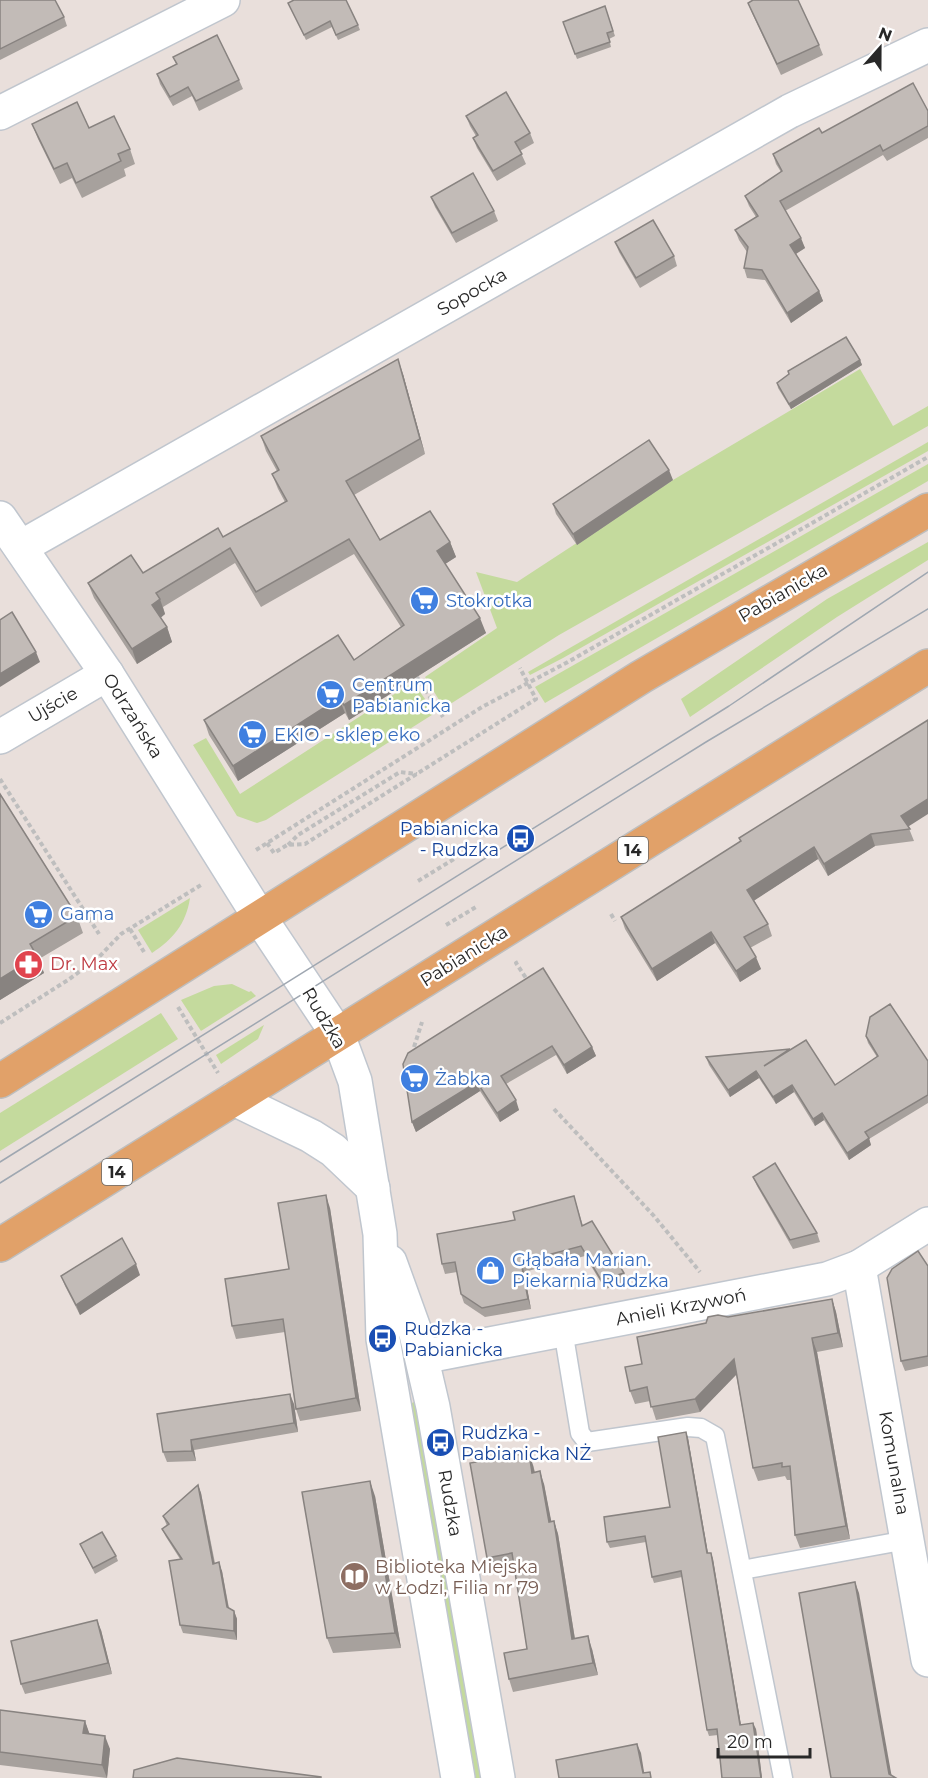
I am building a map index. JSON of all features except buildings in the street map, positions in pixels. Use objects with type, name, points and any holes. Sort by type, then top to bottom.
[{"type":"main road","name":"Pabianicka","points":[[0,1081],[641,677],[928,510]]},
{"type":"main road","name":"Pabianicka","points":[[0,1245],[928,666]]},
{"type":"street","points":[[0,113],[222,0]]},
{"type":"street","name":"Sopocka","points":[[21,547],[790,111],[928,45]]},
{"type":"street","name":"Odrzańska","points":[[0,518],[107,674],[260,918]]},
{"type":"street","name":"Ujście","points":[[0,737],[107,674]]},
{"type":"street","name":"Rudzka","points":[[260,918],[338,1035],[355,1081],[381,1234],[422,1357],[440,1443],[498,1778]]},
{"type":"street","points":[[234,1099],[311,1136],[333,1150],[373,1188]]},
{"type":"street","name":"Anieli Krzywoń","points":[[422,1357],[827,1279],[859,1267],[928,1224]]},
{"type":"street","name":"Rudzka","points":[[381,1234],[383,1339],[458,1778]]},
{"type":"street","name":"Komunalna","points":[[859,1267],[928,1660]]},
{"type":"lane","points":[[563,1330],[580,1433],[586,1442],[602,1442],[688,1426],[701,1428],[714,1436],[783,1778]]},
{"type":"lane","points":[[742,1570],[907,1540]]},
{"type":"path","points":[[0,1023],[68,980],[130,929],[472,714],[928,457]]},
{"type":"path","points":[[287,845],[305,844],[536,699],[520,668]]},
{"type":"path","points":[[417,677],[443,717]]},
{"type":"path","points":[[267,843],[274,853],[298,835],[400,772],[418,774]]},
{"type":"path","points":[[0,778],[99,934]]},
{"type":"path","points":[[418,881],[454,859]]},
{"type":"path","points":[[446,925],[482,903]]},
{"type":"path","points":[[611,914],[615,921]]},
{"type":"path","points":[[130,929],[234,1099]]},
{"type":"path","points":[[519,961],[516,963],[526,978]]},
{"type":"path","points":[[414,1047],[421,1022]]},
{"type":"path","points":[[554,1109],[654,1216],[695,1263],[705,1281]]},
{"type":"green space","points":[[860,369],[893,426],[928,406],[928,426],[559,635],[444,708],[425,677],[497,628],[476,572],[517,582],[673,480]]},
{"type":"green space","points":[[928,442],[928,451],[563,658],[530,675],[528,672]]},
{"type":"green space","points":[[928,464],[928,481],[545,703],[535,687]]},
{"type":"green space","points":[[928,542],[928,560],[837,617],[690,717],[681,699],[827,599]]},
{"type":"green space","points":[[413,682],[435,713],[266,820],[257,823],[237,816],[193,745],[206,738],[240,794]]},
{"type":"green space","points":[[190,898],[182,923],[166,942],[152,953],[138,930]]},
{"type":"green space","points":[[232,984],[251,991],[256,996],[201,1031],[181,1000],[214,986]]},
{"type":"green space","points":[[161,1013],[178,1039],[0,1151],[0,1113]]},
{"type":"green space","points":[[264,1025],[258,1039],[221,1064],[216,1055]]},
{"type":"green space","points":[[414,1402],[482,1778],[474,1778],[410,1404]]},
{"type":"tram line","points":[[0,1162],[729,706],[928,572]]},
{"type":"tram line","points":[[0,1183],[706,742],[928,609]]},
{"type":"place","name":"Stokrotka","points":[[425,601]]},
{"type":"place","name":"Centrum Pabianicka","points":[[331,695]]},
{"type":"place","name":"EKIO - sklep eko","points":[[253,735]]},
{"type":"place","name":"Pabianicka - Rudzka","points":[[520,839]]},
{"type":"place","name":"Gama","points":[[39,914]]},
{"type":"place","name":"Dr. Max","points":[[29,964]]},
{"type":"place","name":"Żabka","points":[[414,1079]]},
{"type":"place","name":"Głąbała Marian. Piekarnia Rudzka","points":[[491,1270]]},
{"type":"place","name":"Rudzka - Pabianicka","points":[[383,1339]]},
{"type":"place","name":"Rudzka - Pabianicka NŻ","points":[[440,1443]]},
{"type":"place","name":"Biblioteka Miejska w Łodzi, Filia nr 79","points":[[354,1577]]}]
